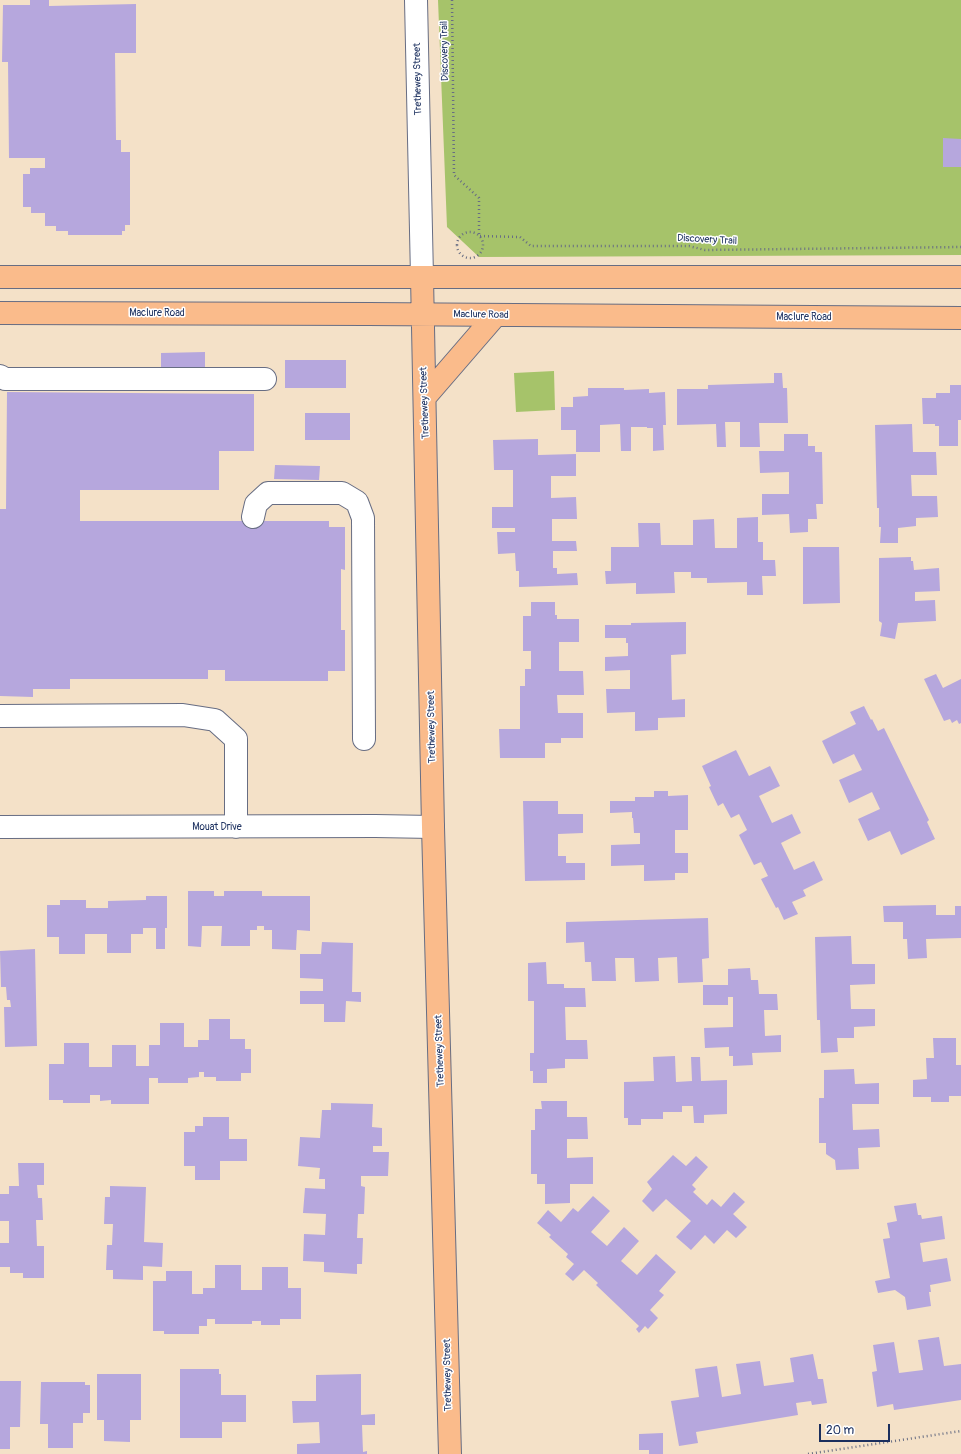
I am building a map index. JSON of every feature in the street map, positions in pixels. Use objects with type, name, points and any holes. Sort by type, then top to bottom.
[{"type":"main road","points":[[0,277],[961,277]]},
{"type":"main road","name":"Trethewey Street","points":[[422,277],[433,828],[450,1454]]},
{"type":"main road","name":"Maclure Road","points":[[0,313],[423,314],[495,316],[961,318]]},
{"type":"main road","points":[[425,397],[495,316]]},
{"type":"street","name":"Trethewey Street","points":[[416,0],[422,277]]},
{"type":"street","points":[[0,376],[5,378],[265,378]]},
{"type":"street","points":[[253,517],[256,504],[268,493],[342,493],[357,502],[363,518],[364,739]]},
{"type":"street","points":[[0,716],[183,715],[215,720],[236,739],[236,827]]},
{"type":"street","name":"Mouat Drive","points":[[0,827],[375,826],[433,828]]},
{"type":"path","name":"Discovery Trail","points":[[452,0],[454,175],[478,198],[479,236],[483,243],[482,251],[479,255],[472,258],[464,257],[458,250],[458,242],[463,235],[471,233],[479,236],[520,237],[530,246],[689,246],[705,250],[961,247]]},
{"type":"path","points":[[808,1454],[961,1431]]},
{"type":"green space","points":[[438,0],[961,0],[961,255],[479,257],[447,227]]},
{"type":"green space","points":[[554,371],[555,410],[516,412],[514,373]]},
{"type":"building","points":[[30,0],[49,0],[49,6],[136,4],[136,53],[115,53],[116,140],[121,140],[121,152],[130,152],[130,225],[125,225],[125,231],[122,231],[122,235],[68,235],[68,231],[56,231],[56,226],[45,226],[45,213],[31,213],[31,207],[23,207],[23,174],[30,174],[30,168],[45,168],[45,158],[9,158],[8,62],[2,62],[3,5],[30,5]]},
{"type":"building","points":[[943,138],[961,139],[961,167],[943,167]]},
{"type":"building","points":[[205,352],[205,368],[161,369],[161,353]]},
{"type":"building","points":[[285,360],[346,360],[346,388],[285,388]]},
{"type":"building","points":[[774,373],[782,373],[783,388],[787,388],[788,423],[759,423],[760,447],[740,447],[740,422],[725,422],[726,447],[717,447],[716,424],[677,425],[677,389],[708,389],[708,385],[774,383]]},
{"type":"building","points":[[950,385],[961,385],[961,420],[958,420],[958,446],[939,446],[939,426],[935,426],[935,424],[923,424],[922,398],[936,398],[936,393],[950,393]]},
{"type":"building","points":[[588,388],[624,388],[624,390],[649,389],[649,393],[665,392],[666,425],[663,425],[664,450],[653,451],[653,428],[631,427],[631,451],[621,451],[620,424],[600,425],[600,452],[576,452],[576,430],[561,430],[561,407],[573,407],[573,397],[588,396]]},
{"type":"building","points":[[7,392],[254,394],[254,451],[219,451],[219,490],[80,490],[80,521],[329,521],[329,527],[345,527],[345,570],[341,569],[341,630],[345,630],[345,671],[328,671],[328,681],[225,681],[225,670],[208,670],[208,679],[70,679],[70,689],[33,689],[33,697],[0,696],[0,509],[6,509]]},
{"type":"building","points":[[305,413],[350,413],[350,440],[305,440]]},
{"type":"building","points":[[912,424],[913,452],[936,452],[937,475],[911,475],[912,496],[937,496],[938,517],[916,518],[916,526],[898,528],[898,543],[880,543],[881,527],[879,527],[879,508],[877,508],[875,425]]},
{"type":"building","points":[[784,434],[808,434],[808,446],[815,446],[815,452],[822,452],[823,504],[816,504],[817,519],[808,519],[808,532],[790,533],[789,514],[762,515],[762,494],[789,494],[789,472],[760,473],[759,451],[784,451]]},
{"type":"building","points":[[538,439],[538,455],[576,454],[576,476],[551,476],[551,498],[576,497],[577,519],[552,519],[552,541],[576,541],[577,551],[553,551],[553,568],[557,568],[557,574],[577,573],[578,585],[519,587],[519,571],[516,571],[515,553],[498,554],[497,532],[515,532],[515,528],[492,528],[492,507],[513,507],[513,470],[494,470],[493,440]]},
{"type":"building","points":[[275,465],[320,466],[319,480],[274,479]]},
{"type":"building","points":[[758,517],[758,542],[763,542],[763,560],[775,560],[776,576],[762,576],[763,595],[747,595],[747,582],[707,583],[707,578],[691,578],[691,572],[674,572],[675,593],[636,594],[636,583],[606,584],[605,571],[611,571],[611,547],[639,547],[638,523],[660,523],[661,545],[693,545],[693,520],[714,519],[715,548],[737,548],[737,518]]},
{"type":"building","points":[[803,547],[839,547],[840,603],[803,604]]},
{"type":"building","points":[[911,557],[914,570],[939,568],[940,591],[915,592],[915,601],[935,600],[936,621],[898,623],[895,639],[880,636],[882,623],[879,621],[879,558]]},
{"type":"building","points":[[531,602],[555,602],[555,615],[557,615],[557,619],[579,619],[579,642],[559,642],[559,671],[583,671],[584,695],[557,695],[558,713],[583,713],[583,738],[561,738],[561,743],[545,743],[545,758],[500,758],[499,729],[520,729],[520,686],[525,686],[525,669],[531,669],[531,651],[523,651],[523,616],[531,616]]},
{"type":"building","points":[[686,622],[686,654],[671,655],[672,700],[685,699],[685,717],[658,718],[658,730],[635,731],[635,712],[607,713],[606,689],[630,689],[630,670],[605,671],[605,657],[628,656],[628,643],[626,643],[626,638],[605,638],[605,625]]},
{"type":"building","points":[[936,674],[943,688],[961,679],[961,723],[959,724],[957,720],[952,723],[950,719],[944,721],[924,679]]},
{"type":"building","points":[[864,706],[878,731],[884,728],[929,820],[927,822],[935,839],[901,855],[890,831],[868,841],[858,819],[880,809],[872,792],[849,803],[839,780],[862,770],[854,754],[833,764],[822,741],[856,724],[850,712]]},
{"type":"building","points":[[736,750],[749,776],[770,766],[780,786],[759,796],[772,823],[792,814],[801,833],[781,843],[794,870],[814,861],[823,880],[803,890],[806,896],[792,902],[798,914],[784,920],[761,879],[768,876],[761,862],[754,865],[739,835],[747,830],[739,814],[731,818],[723,803],[718,806],[709,787],[711,786],[702,766]]},
{"type":"building","points":[[654,791],[668,791],[668,796],[688,795],[688,830],[675,830],[675,853],[688,853],[688,873],[675,873],[675,880],[644,881],[644,865],[611,866],[611,845],[640,844],[640,833],[634,833],[632,812],[610,813],[610,801],[635,801],[635,797],[654,797]]},
{"type":"building","points":[[523,801],[558,801],[558,814],[583,814],[583,833],[558,834],[558,856],[566,856],[566,863],[585,863],[585,880],[525,881]]},
{"type":"building","points":[[188,891],[214,891],[214,896],[224,896],[224,891],[262,891],[262,896],[310,896],[310,931],[297,930],[296,950],[272,949],[272,930],[264,930],[264,926],[257,926],[257,930],[250,930],[250,946],[221,946],[222,926],[202,926],[201,947],[188,946]]},
{"type":"building","points":[[146,896],[167,896],[167,928],[165,928],[165,949],[156,949],[156,928],[143,928],[143,934],[131,934],[131,953],[107,953],[107,934],[85,934],[85,954],[59,954],[59,937],[47,937],[47,905],[60,905],[60,900],[86,900],[86,908],[108,908],[108,901],[146,900]]},
{"type":"building","points":[[936,905],[936,915],[955,915],[955,906],[961,906],[961,938],[926,939],[927,958],[908,959],[907,939],[903,939],[903,922],[884,922],[883,906]]},
{"type":"building","points":[[708,918],[709,958],[702,959],[703,982],[678,983],[677,957],[658,958],[659,981],[635,982],[634,958],[615,958],[616,981],[592,981],[591,962],[585,962],[584,942],[566,943],[566,922]]},
{"type":"building","points":[[851,936],[852,964],[875,964],[875,984],[850,985],[851,1009],[875,1009],[875,1026],[854,1027],[854,1038],[837,1038],[838,1052],[821,1053],[820,1020],[817,1020],[815,937]]},
{"type":"building","points":[[322,942],[353,943],[352,992],[361,992],[361,1002],[346,1001],[345,1022],[324,1022],[324,1004],[300,1004],[300,991],[323,991],[323,979],[300,978],[300,954],[321,954]]},
{"type":"building","points":[[35,949],[37,1046],[5,1047],[4,1007],[11,1007],[10,1000],[7,1000],[6,987],[1,987],[0,951]]},
{"type":"building","points":[[546,962],[547,984],[564,984],[564,988],[585,988],[586,1007],[565,1007],[566,1040],[587,1040],[588,1059],[565,1059],[565,1068],[547,1069],[547,1083],[533,1083],[533,1071],[530,1071],[530,1053],[534,1053],[534,1001],[528,1001],[528,963]]},
{"type":"building","points":[[750,968],[751,980],[758,980],[759,994],[777,994],[778,1010],[764,1010],[765,1036],[781,1035],[781,1052],[752,1053],[753,1065],[733,1066],[733,1056],[729,1056],[729,1047],[705,1048],[704,1028],[733,1027],[733,997],[728,997],[728,1005],[703,1005],[703,985],[728,985],[728,969]]},
{"type":"building","points":[[209,1019],[230,1019],[230,1039],[245,1039],[245,1049],[251,1049],[251,1073],[241,1073],[241,1081],[216,1081],[216,1077],[204,1077],[204,1072],[199,1072],[199,1077],[188,1078],[188,1083],[158,1083],[158,1078],[149,1078],[149,1104],[111,1104],[111,1100],[100,1101],[100,1095],[90,1095],[90,1103],[63,1103],[63,1100],[49,1100],[49,1064],[64,1064],[64,1043],[89,1043],[89,1067],[112,1067],[112,1045],[136,1045],[136,1066],[149,1066],[149,1045],[160,1045],[160,1023],[184,1023],[184,1047],[198,1047],[198,1040],[209,1040]]},
{"type":"building","points":[[933,1038],[956,1038],[956,1065],[961,1065],[961,1096],[949,1096],[949,1102],[931,1102],[931,1097],[913,1097],[913,1080],[927,1079],[926,1058],[934,1058]]},
{"type":"building","points":[[675,1056],[676,1082],[692,1081],[691,1057],[700,1057],[701,1081],[727,1080],[727,1114],[704,1115],[704,1123],[694,1123],[693,1106],[682,1106],[682,1112],[663,1112],[663,1119],[641,1119],[641,1125],[628,1125],[628,1118],[624,1118],[624,1082],[654,1081],[653,1057]]},
{"type":"building","points":[[854,1069],[855,1084],[879,1083],[879,1104],[852,1104],[853,1130],[879,1129],[880,1147],[858,1148],[859,1169],[836,1170],[835,1160],[826,1154],[826,1143],[819,1143],[819,1098],[824,1098],[824,1070]]},
{"type":"building","points":[[541,1101],[567,1101],[567,1117],[587,1117],[588,1139],[567,1139],[567,1158],[593,1157],[593,1184],[570,1184],[570,1203],[545,1204],[545,1184],[537,1184],[537,1174],[531,1174],[531,1130],[535,1130],[535,1109],[542,1109]]},
{"type":"building","points":[[331,1103],[373,1104],[372,1127],[382,1128],[382,1146],[373,1146],[373,1152],[389,1152],[388,1176],[361,1176],[361,1186],[365,1187],[364,1214],[358,1214],[357,1238],[363,1238],[362,1264],[357,1264],[357,1274],[324,1272],[324,1262],[303,1261],[304,1234],[325,1235],[326,1214],[303,1213],[305,1188],[325,1189],[325,1179],[319,1179],[320,1168],[298,1166],[300,1137],[320,1138],[322,1110],[331,1110]]},
{"type":"building","points":[[203,1117],[229,1117],[229,1139],[247,1139],[247,1161],[220,1161],[220,1180],[195,1180],[195,1166],[184,1166],[184,1132],[195,1132],[195,1126],[203,1126]]},
{"type":"building","points":[[673,1155],[686,1166],[696,1156],[708,1167],[692,1185],[696,1189],[693,1192],[707,1205],[712,1199],[721,1207],[734,1192],[745,1202],[733,1214],[747,1227],[736,1238],[727,1230],[714,1244],[705,1235],[691,1250],[676,1237],[691,1221],[666,1199],[653,1212],[642,1201],[652,1189],[647,1182]]},
{"type":"building","points":[[18,1163],[44,1163],[44,1185],[37,1185],[38,1198],[42,1198],[43,1220],[36,1220],[37,1246],[44,1246],[44,1278],[23,1278],[23,1273],[10,1273],[10,1267],[0,1267],[0,1243],[9,1243],[9,1221],[0,1221],[0,1194],[9,1194],[9,1186],[19,1186]]},
{"type":"building","points":[[110,1186],[146,1187],[144,1242],[163,1243],[162,1267],[143,1266],[143,1280],[113,1279],[113,1270],[106,1270],[107,1245],[112,1245],[113,1224],[104,1224],[105,1197],[110,1197]]},
{"type":"building","points":[[593,1196],[610,1211],[591,1232],[607,1246],[624,1227],[639,1241],[621,1261],[637,1275],[656,1254],[676,1272],[659,1291],[664,1295],[650,1310],[658,1318],[648,1329],[645,1326],[639,1333],[636,1329],[639,1326],[596,1285],[598,1283],[584,1270],[573,1281],[565,1274],[574,1264],[566,1257],[568,1254],[549,1237],[551,1235],[537,1223],[548,1210],[561,1222],[573,1208],[578,1212]]},
{"type":"building","points":[[916,1203],[918,1215],[921,1215],[922,1219],[942,1216],[945,1239],[920,1243],[923,1262],[947,1258],[951,1281],[930,1285],[931,1292],[929,1292],[931,1306],[907,1310],[905,1297],[895,1290],[878,1293],[875,1281],[890,1278],[883,1239],[890,1238],[887,1223],[897,1221],[894,1206]]},
{"type":"building","points":[[215,1265],[241,1265],[241,1290],[262,1290],[262,1267],[288,1267],[288,1288],[301,1288],[301,1319],[280,1319],[280,1325],[261,1325],[261,1321],[252,1321],[252,1324],[215,1324],[215,1319],[207,1319],[207,1326],[199,1326],[199,1334],[164,1334],[164,1331],[153,1331],[153,1281],[166,1281],[166,1271],[192,1271],[192,1294],[203,1294],[203,1288],[215,1288]]},
{"type":"building","points":[[939,1337],[944,1366],[961,1364],[961,1400],[894,1410],[893,1404],[877,1407],[872,1372],[877,1371],[873,1345],[894,1342],[899,1373],[923,1370],[918,1340]]},
{"type":"building","points":[[813,1354],[818,1379],[823,1379],[827,1403],[812,1405],[811,1401],[796,1403],[798,1415],[696,1432],[698,1443],[679,1446],[671,1401],[699,1397],[695,1369],[717,1366],[722,1397],[741,1394],[736,1364],[760,1361],[764,1386],[794,1382],[790,1358]]},
{"type":"building","points":[[180,1369],[219,1369],[219,1374],[221,1374],[221,1395],[246,1395],[246,1422],[222,1422],[222,1438],[180,1438]]},
{"type":"building","points":[[97,1374],[141,1374],[141,1420],[130,1420],[130,1442],[104,1441],[104,1420],[97,1420]]},
{"type":"building","points":[[361,1374],[361,1415],[375,1414],[375,1425],[362,1425],[363,1452],[367,1451],[367,1454],[297,1454],[297,1444],[320,1443],[319,1422],[293,1423],[292,1401],[316,1401],[316,1375]]},
{"type":"building","points":[[0,1381],[21,1381],[20,1427],[10,1427],[10,1449],[0,1449]]},
{"type":"building","points":[[41,1382],[85,1382],[85,1385],[90,1385],[90,1413],[83,1413],[83,1423],[73,1423],[73,1448],[48,1448],[48,1424],[40,1424]]},
{"type":"building","points":[[663,1433],[663,1454],[649,1454],[649,1450],[639,1450],[639,1434]]}]
